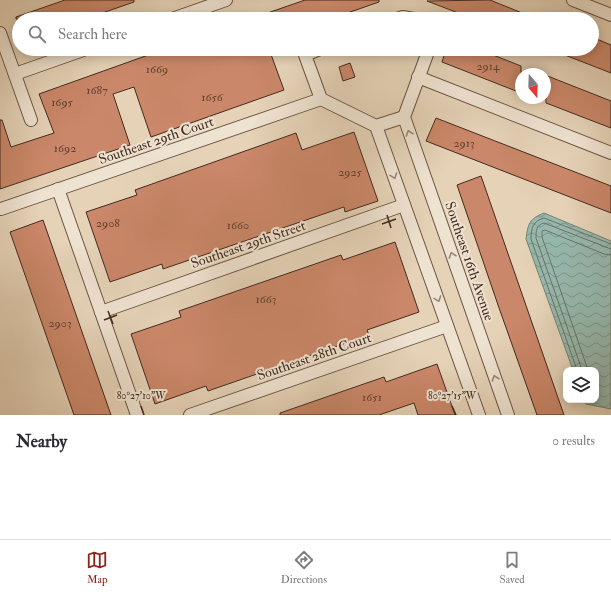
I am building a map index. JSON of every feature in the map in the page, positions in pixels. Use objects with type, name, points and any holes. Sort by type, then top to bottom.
[{"type":"street","points":[[192,12],[226,0]]},
{"type":"street","points":[[573,0],[611,15]]},
{"type":"street","points":[[0,33],[31,120]]},
{"type":"street","points":[[14,74],[66,56]]},
{"type":"street","points":[[305,56],[321,99],[376,126],[479,415]]},
{"type":"street","points":[[376,126],[404,116],[426,56]]},
{"type":"street","points":[[418,78],[611,153]]},
{"type":"street","name":"Southeast 29th Court","points":[[1,209],[321,99]]},
{"type":"street","name":"Southeast 16th Avenue","points":[[404,116],[508,415]]},
{"type":"street","points":[[58,190],[137,415]]},
{"type":"street","name":"Southeast 29th Street","points":[[101,312],[404,205]]},
{"type":"street","name":"Southeast 28th Court","points":[[190,415],[215,411],[447,326]]},
{"type":"water","points":[[544,213],[611,241],[611,409],[586,403],[599,403],[599,367],[572,367],[526,239],[530,223],[535,217]]},
{"type":"building","points":[[65,0],[134,0],[134,2],[105,12],[30,12]]},
{"type":"building","points":[[305,0],[379,0],[379,2],[350,12],[270,12]]},
{"type":"building","points":[[490,0],[520,12],[456,12],[427,1]]},
{"type":"building","points":[[599,40],[611,45],[611,73],[567,56],[599,56]]},
{"type":"building","points":[[145,56],[272,56],[284,90],[151,137],[134,87],[113,94],[130,145],[0,189],[0,120],[2,120],[11,147],[54,133],[39,94]]},
{"type":"building","points":[[444,56],[496,56],[521,66],[521,68],[515,68],[515,91],[442,62]]},
{"type":"building","points":[[350,63],[355,77],[343,81],[339,67]]},
{"type":"building","points":[[551,77],[611,101],[611,128],[549,104],[551,104]]},
{"type":"building","points":[[436,118],[611,186],[611,213],[426,141]]},
{"type":"building","points":[[354,132],[378,201],[345,212],[344,207],[163,269],[162,264],[110,282],[86,212],[137,195],[135,190],[296,133],[302,150]]},
{"type":"building","points":[[481,176],[564,415],[537,415],[498,305],[457,185]]},
{"type":"building","points":[[43,220],[111,415],[74,415],[10,232]]},
{"type":"building","points":[[395,242],[419,312],[367,330],[369,335],[208,391],[206,386],[155,404],[131,334],[181,317],[179,311],[341,255],[343,260]]},
{"type":"building","points":[[437,364],[455,415],[418,415],[414,403],[379,415],[280,415],[280,413],[384,377],[386,382]]}]
